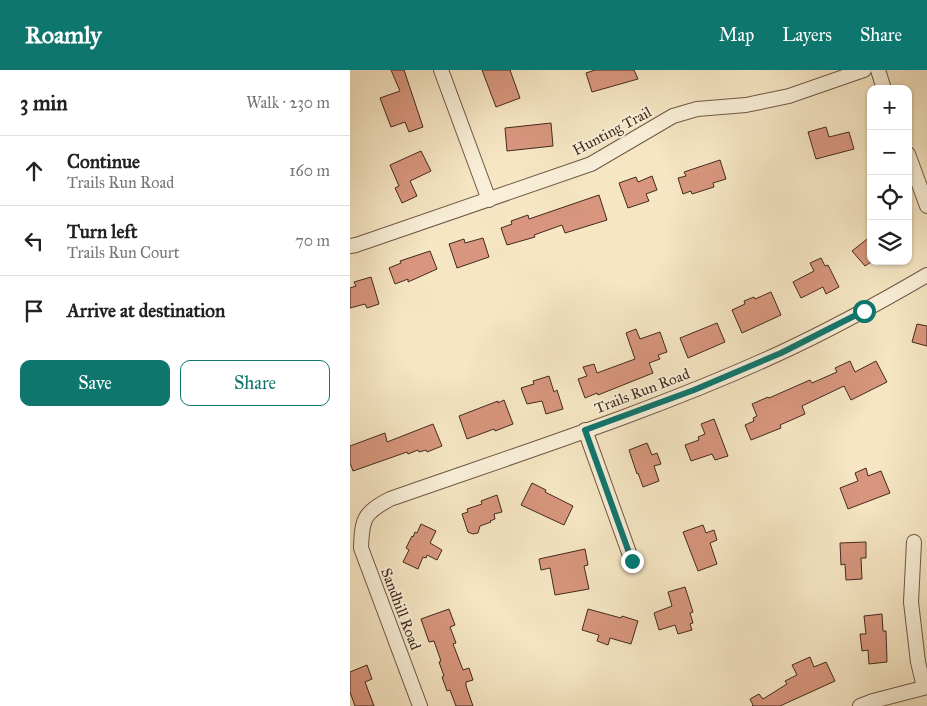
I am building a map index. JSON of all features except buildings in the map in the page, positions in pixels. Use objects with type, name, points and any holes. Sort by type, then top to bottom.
[{"type":"street","points":[[441,70],[489,200]]},
{"type":"street","name":"Hunting Trail","points":[[350,246],[591,164],[673,116],[697,110],[746,105],[788,96],[864,70]]},
{"type":"street","points":[[878,70],[883,85]]},
{"type":"street","points":[[912,165],[927,206]]},
{"type":"street","name":"Trails Run Road","points":[[364,521],[375,507],[390,499],[694,390],[781,353],[864,311],[927,275]]},
{"type":"street","points":[[585,430],[632,561]]},
{"type":"street","name":"Sandhill Road","points":[[364,521],[361,548],[420,706]]},
{"type":"street","points":[[860,706],[925,687],[918,662],[911,602],[914,542]]},
{"type":"route","points":[[632,561],[585,430],[694,390],[781,353],[864,311]]}]
